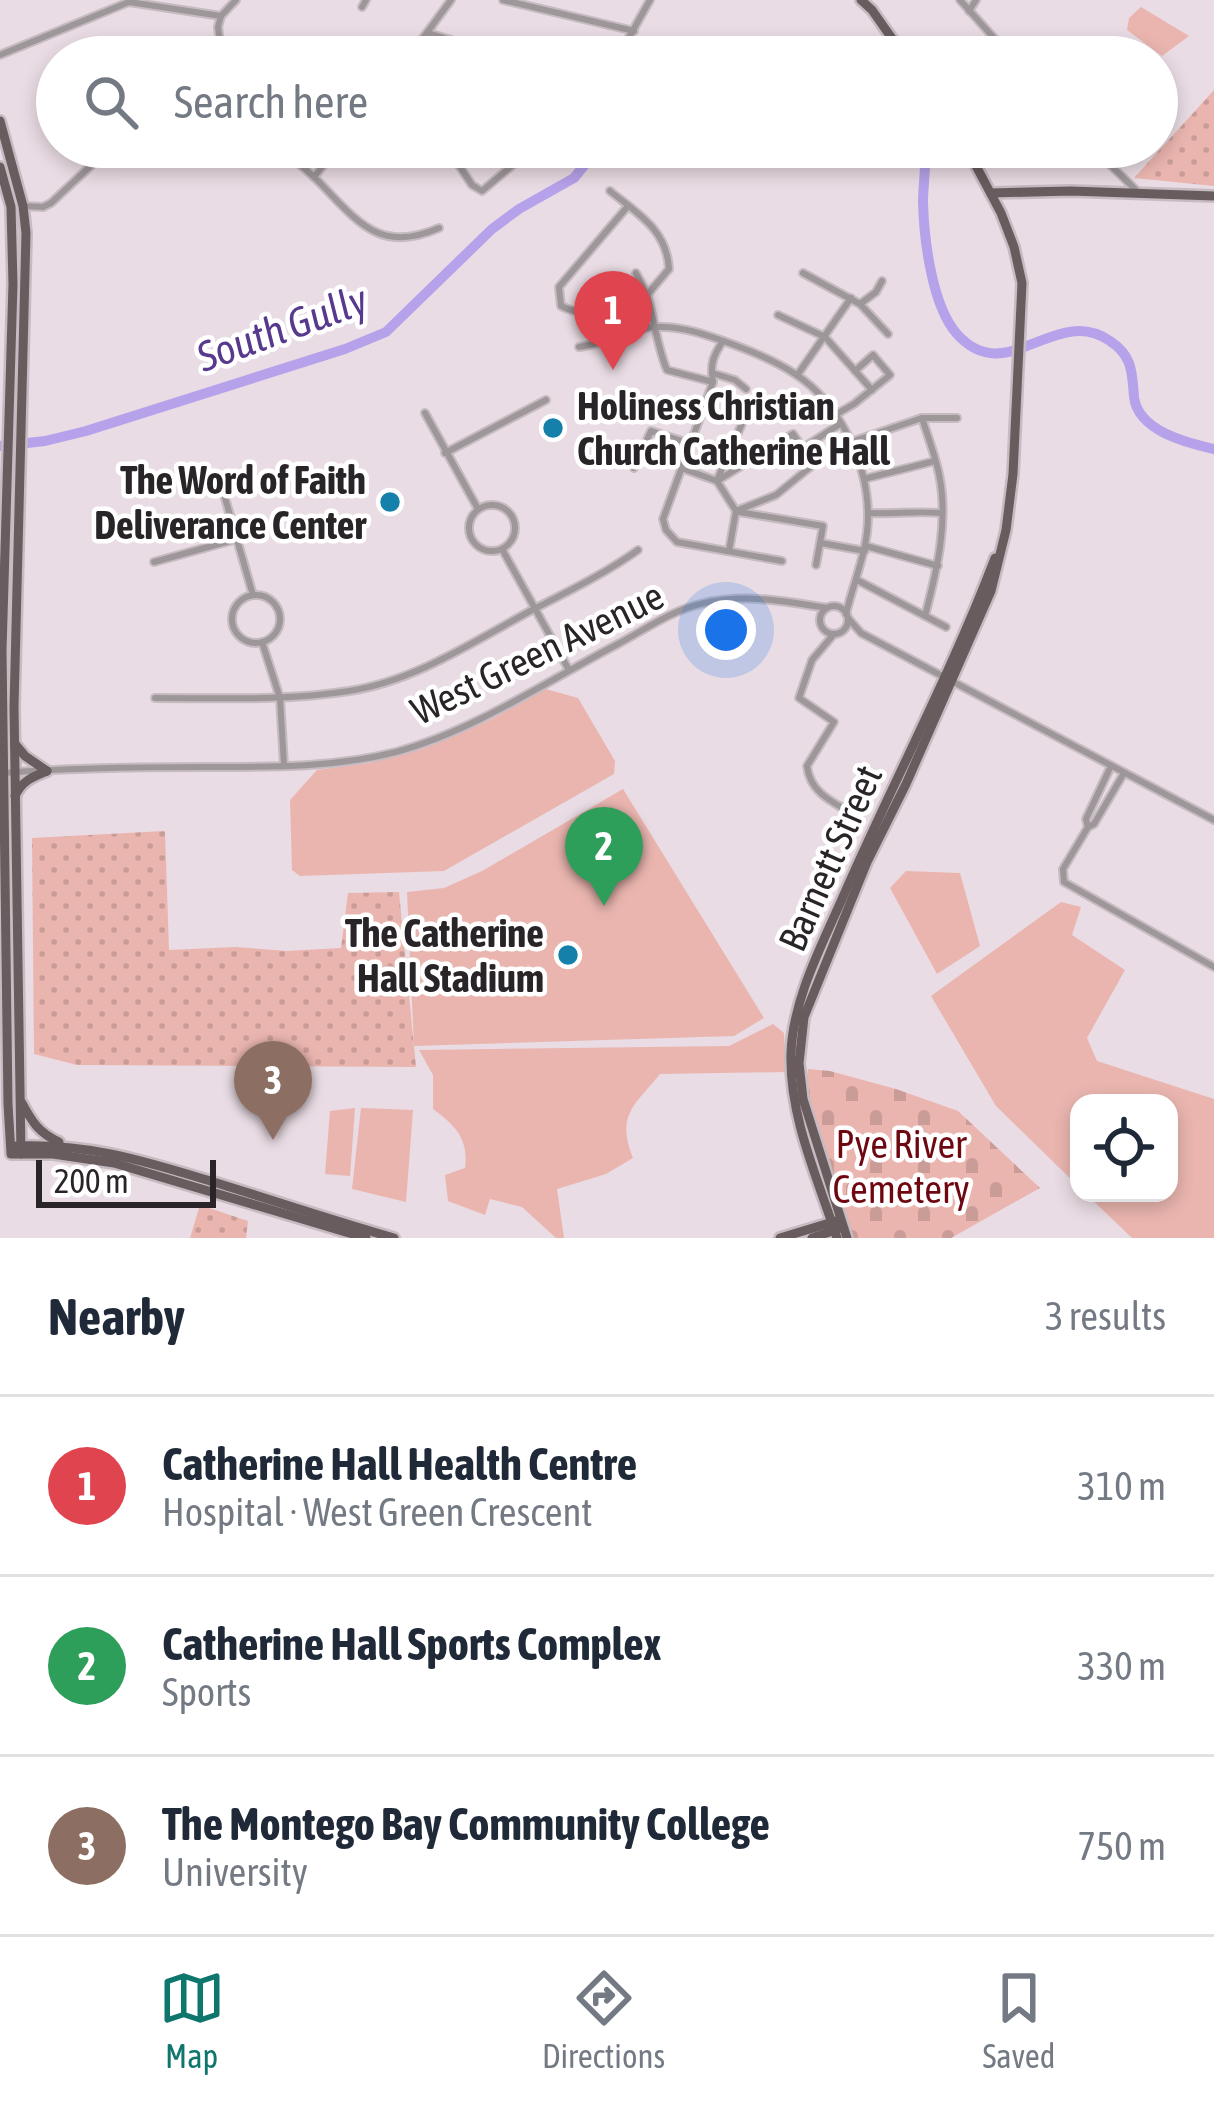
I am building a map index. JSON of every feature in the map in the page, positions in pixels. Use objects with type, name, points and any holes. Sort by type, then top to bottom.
[{"type":"main road","points":[[861,0],[873,5],[891,36]]},
{"type":"main road","points":[[0,121],[26,233],[15,743],[8,773],[15,796],[20,1099],[10,1151]]},
{"type":"main road","points":[[0,167],[14,284],[5,527],[10,1151]]},
{"type":"main road","name":"Barnett Street","points":[[839,1229],[803,1099],[799,1063],[805,1017],[867,862],[991,591],[1006,530],[1022,283],[1001,213],[977,168]]},
{"type":"main road","points":[[991,193],[1212,194]]},
{"type":"main road","points":[[1001,213],[1023,193]]},
{"type":"main road","points":[[15,743],[47,771]]},
{"type":"main road","points":[[15,796],[24,782],[47,771]]},
{"type":"main road","points":[[20,1099],[34,1126],[66,1145],[160,1166],[394,1238]]},
{"type":"main road","points":[[0,1135],[8,1117]]},
{"type":"main road","points":[[10,1151],[66,1145]]},
{"type":"main road","points":[[10,1151],[114,1163],[366,1238]]},
{"type":"main road","points":[[780,1238],[839,1229]]},
{"type":"main road","points":[[812,1238],[839,1229]]},
{"type":"street","points":[[220,36],[221,16],[236,0]]},
{"type":"street","points":[[426,36],[452,0]]},
{"type":"street","points":[[503,0],[634,31]]},
{"type":"street","points":[[631,36],[650,0]]},
{"type":"street","points":[[960,0],[991,36]]},
{"type":"street","points":[[969,11],[976,0]]},
{"type":"street","points":[[46,36],[129,2],[221,16]]},
{"type":"street","points":[[428,33],[438,36]]},
{"type":"street","points":[[0,55],[36,40]]},
{"type":"street","points":[[5,206],[43,207],[88,168]]},
{"type":"street","points":[[304,168],[369,230],[403,238],[439,228]]},
{"type":"street","points":[[314,177],[321,168]]},
{"type":"street","points":[[461,168],[472,185],[482,190],[509,168]]},
{"type":"street","points":[[1113,168],[1139,193]]},
{"type":"street","points":[[610,191],[628,206],[653,227],[668,250],[669,268],[647,295],[598,312],[576,314],[561,306],[559,287],[628,206]]},
{"type":"street","points":[[636,273],[657,326],[667,370],[735,380],[746,389]]},
{"type":"street","points":[[803,273],[860,304],[888,334]]},
{"type":"street","points":[[860,304],[882,281]]},
{"type":"street","points":[[797,375],[851,298]]},
{"type":"street","points":[[778,315],[825,337],[872,390]]},
{"type":"street","points":[[579,347],[601,345],[657,326],[700,333],[797,375],[841,424],[864,479],[865,549],[851,593],[847,626],[822,645],[812,660],[800,698],[834,722],[807,766],[808,775],[820,794],[854,814]]},
{"type":"street","points":[[723,341],[713,356],[712,377],[663,519],[677,542],[782,560]]},
{"type":"street","points":[[835,416],[890,375],[874,356],[855,370]]},
{"type":"street","points":[[445,453],[546,400]]},
{"type":"street","points":[[716,481],[748,410]]},
{"type":"street","points":[[425,413],[478,509]]},
{"type":"street","points":[[851,442],[922,418],[957,418]]},
{"type":"street","points":[[922,418],[939,475],[942,513],[938,566],[925,616]]},
{"type":"street","points":[[802,448],[841,424]]},
{"type":"street","points":[[634,468],[651,431],[691,444]]},
{"type":"street","points":[[716,481],[793,434],[814,464],[776,495],[736,511]]},
{"type":"street","points":[[864,479],[935,461]]},
{"type":"street","points":[[682,469],[716,481],[736,511],[729,551]]},
{"type":"street","points":[[223,491],[253,595]]},
{"type":"street","points":[[497,506],[512,517],[513,537],[502,549],[488,551],[471,538],[470,522],[478,509],[497,506]]},
{"type":"street","points":[[736,511],[823,526],[816,565]]},
{"type":"street","points":[[868,513],[942,513]]},
{"type":"street","points":[[154,562],[237,539]]},
{"type":"street","points":[[820,543],[938,566]]},
{"type":"street","points":[[502,549],[569,670]]},
{"type":"street","points":[[155,698],[280,698],[380,684],[424,667],[638,550]]},
{"type":"street","points":[[857,580],[946,627]]},
{"type":"street","points":[[822,645],[821,614],[851,593]]},
{"type":"street","points":[[253,595],[267,597],[280,615],[278,628],[262,641],[246,640],[233,625],[236,605],[253,595]]},
{"type":"street","name":"West Green Avenue","points":[[8,773],[324,764],[398,751],[481,717],[699,604],[778,598],[830,607]]},
{"type":"street","points":[[808,605],[822,625],[837,633],[861,633]]},
{"type":"street","points":[[830,607],[840,608],[861,633],[1214,820]]},
{"type":"street","points":[[262,641],[280,698],[284,766]]},
{"type":"street","points":[[1088,826],[1086,819],[1111,766]]},
{"type":"street","points":[[1124,773],[1094,824],[1088,826],[1062,878],[1066,885],[1214,967]]},
{"type":"green space","points":[[1141,7],[1189,36],[1178,44],[1178,36],[1135,36],[1127,30],[1129,18]]},
{"type":"green space","points":[[1214,90],[1214,186],[1134,178],[1143,168],[1178,168],[1178,130]]},
{"type":"green space","points":[[546,689],[578,698],[615,761],[614,774],[444,871],[300,876],[292,870],[290,800],[317,770],[425,748]]},
{"type":"green space","name":"The Catherine Hall Stadium","points":[[623,789],[764,1018],[734,1036],[414,1046],[407,892],[444,888],[482,871]]},
{"type":"green space","points":[[165,831],[169,950],[341,948],[348,893],[399,892],[416,1067],[77,1065],[34,1054],[32,838]]},
{"type":"green space","points":[[906,871],[960,873],[980,946],[937,974],[890,888]]},
{"type":"green space","points":[[1061,902],[1081,907],[1072,935],[1125,970],[1087,1038],[1097,1061],[1214,1099],[1214,1238],[1132,1238],[1094,1202],[1178,1202],[1178,1094],[1070,1094],[1070,1178],[996,1106],[931,996]]},
{"type":"green space","points":[[773,1024],[784,1033],[786,1072],[660,1074],[627,1121],[633,1158],[606,1174],[557,1189],[564,1238],[556,1238],[522,1207],[490,1199],[485,1215],[448,1201],[445,1175],[465,1168],[465,1149],[454,1127],[433,1109],[433,1075],[419,1050],[729,1046]]},
{"type":"green space","name":"Pye River Cemetery","points":[[808,1069],[896,1089],[958,1111],[1040,1188],[951,1238],[847,1238],[803,1099]]},
{"type":"green space","points":[[355,1108],[350,1176],[325,1174],[330,1111]]},
{"type":"green space","points":[[361,1108],[413,1110],[406,1202],[352,1189]]},
{"type":"green space","points":[[200,1205],[248,1221],[246,1238],[190,1238]]},
{"type":"waterway","name":"South Gully","points":[[0,446],[86,431],[386,332],[492,229],[574,178],[582,168]]},
{"type":"waterway","name":"South Gully","points":[[925,168],[928,253],[941,307],[957,334],[976,349],[994,353],[1070,332],[1090,332],[1110,341],[1127,359],[1137,409],[1144,419],[1165,434],[1214,449]]},
{"type":"place","name":"Catherine Hall Health Centre","points":[[613,370]]},
{"type":"place","name":"Holiness Christian Church Catherine Hall","points":[[553,428]]},
{"type":"place","name":"The Word of Faith Deliverance Center","points":[[390,502]]},
{"type":"place","name":"Catherine Hall Sports Complex","points":[[604,906]]},
{"type":"place","name":"The Catherine Hall Stadium","points":[[568,955]]},
{"type":"place","name":"The Montego Bay Community College","points":[[273,1140]]}]
